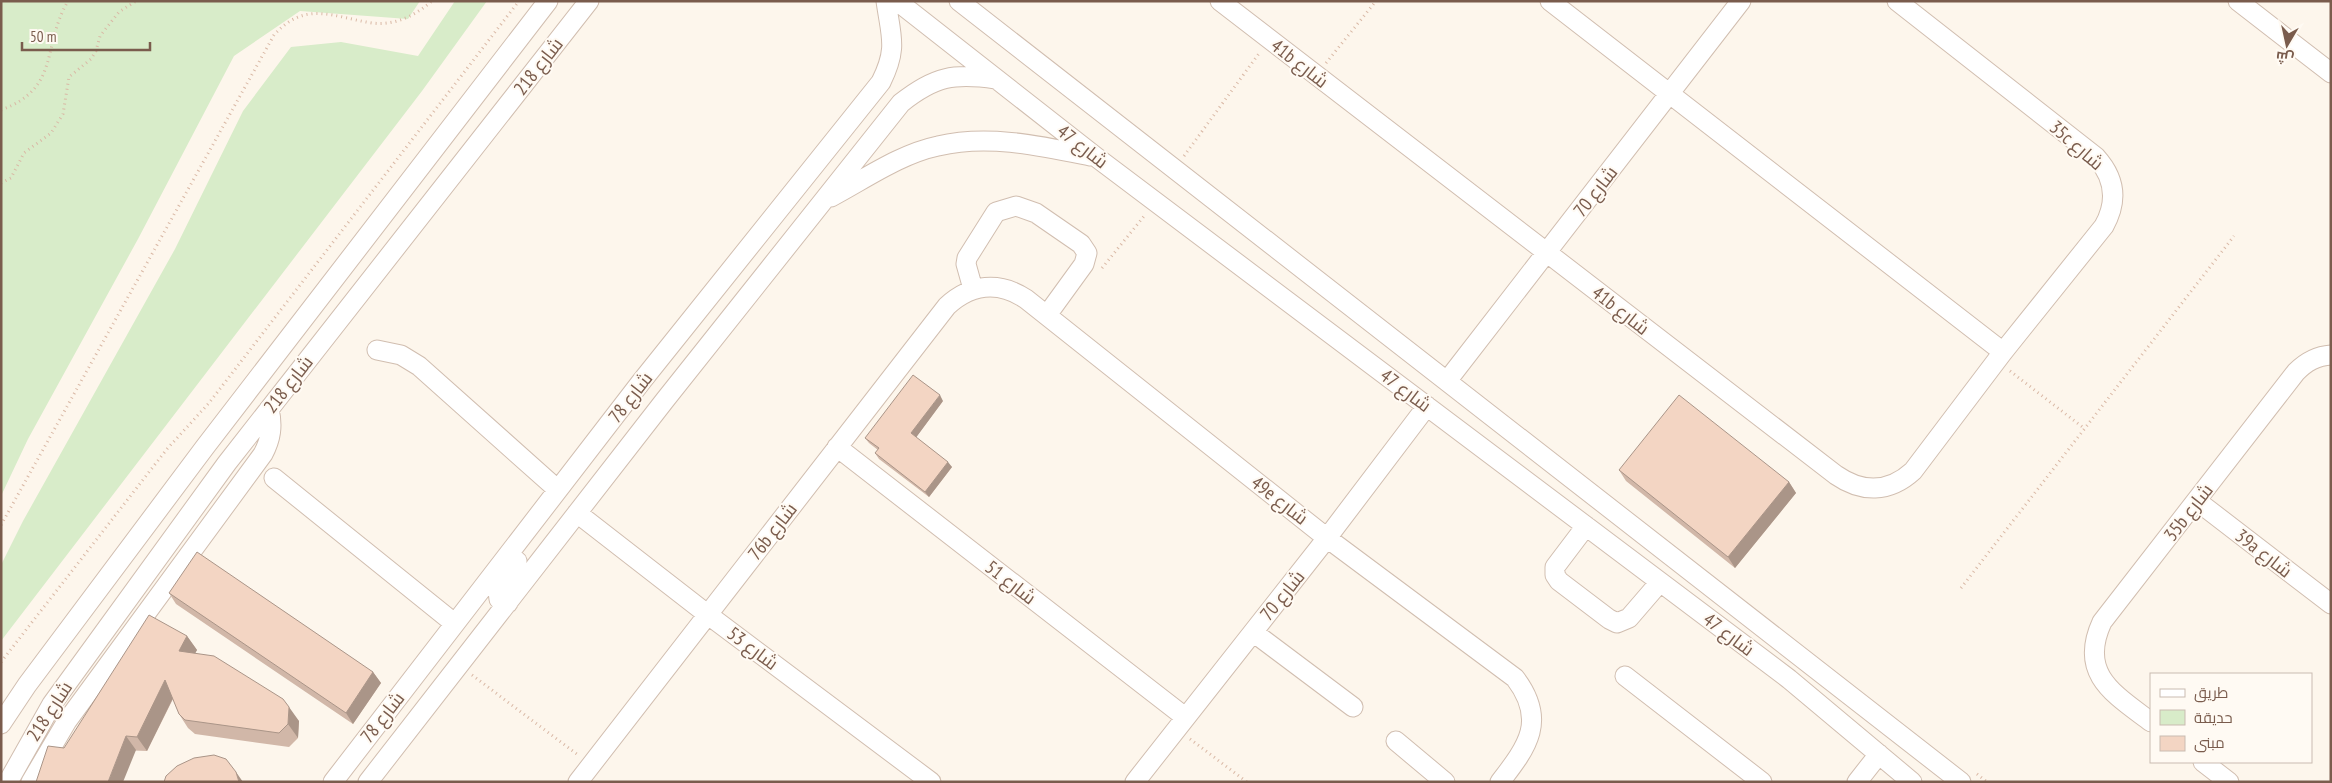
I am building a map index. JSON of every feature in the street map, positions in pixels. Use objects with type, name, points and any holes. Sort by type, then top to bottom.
[{"type":"street","points":[[1,724],[27,685],[205,446],[548,1]]},
{"type":"street","name":"شارع 218","points":[[8,782],[52,704],[227,463],[589,1]]},
{"type":"street","name":"شارع 78","points":[[333,782],[641,382],[881,82],[890,64],[893,50],[886,1]]},
{"type":"street","name":"شارع 47","points":[[897,1],[1096,157],[1788,679],[1879,754],[1903,779]]},
{"type":"street","name":"شارع 47","points":[[959,1],[1961,782]]},
{"type":"street","name":"41b شارع","points":[[1220,1],[1836,476],[1857,487],[1875,489],[1893,485],[1913,472],[2000,356]]},
{"type":"street","points":[[1550,1],[2000,356]]},
{"type":"street","name":"شارع 70","points":[[1447,381],[1741,1]]},
{"type":"street","name":"35c شارع","points":[[1897,1],[2096,157],[2105,166],[2110,178],[2113,202],[2104,226],[2000,356]]},
{"type":"street","points":[[2238,1],[2331,73]]},
{"type":"street","name":"شارع 78","points":[[369,780],[671,392],[826,200],[901,103],[921,87],[943,78],[974,76],[997,79]]},
{"type":"street","points":[[826,200],[910,155],[938,146],[988,141],[1014,143],[1096,157]]},
{"type":"street","points":[[973,289],[966,264],[967,258],[996,212],[1009,207],[1029,209],[1082,244],[1087,253],[1084,264],[1047,315]]},
{"type":"street","name":"49e شارع","points":[[973,289],[984,287],[1007,289],[1026,299],[1328,538],[1515,678],[1524,689],[1532,716],[1528,743],[1500,782]]},
{"type":"street","name":"76b شارع","points":[[578,782],[947,306],[963,293],[973,289]]},
{"type":"street","points":[[378,350],[401,355],[419,366],[558,490]]},
{"type":"street","name":"35b شارع","points":[[2150,721],[2111,692],[2101,681],[2095,666],[2093,651],[2096,636],[2102,622],[2296,372],[2316,358],[2331,355]]},
{"type":"street","name":"شارع 70","points":[[1135,782],[1328,538],[1427,406]]},
{"type":"street","points":[[31,782],[67,721],[263,454],[270,437],[271,428],[268,410]]},
{"type":"street","name":"شارع 51","points":[[837,447],[1181,723]]},
{"type":"street","points":[[274,478],[454,623]]},
{"type":"street","name":"39a شارع","points":[[2197,501],[2331,604]]},
{"type":"street","name":"شارع 53","points":[[577,513],[707,614],[931,782]]},
{"type":"street","points":[[1586,526],[1555,567],[1555,575],[1559,581],[1609,619],[1617,623],[1629,618],[1660,582]]},
{"type":"street","points":[[508,603],[499,599],[498,591],[525,550],[528,528]]},
{"type":"street","points":[[1252,632],[1353,707]]},
{"type":"street","points":[[369,780],[378,756],[431,683],[433,678],[431,672],[427,668],[421,668]]},
{"type":"street","points":[[1625,676],[1762,782]]},
{"type":"street","points":[[1788,679],[1828,699],[1837,697],[1842,689]]},
{"type":"street","points":[[1396,741],[1445,782]]},
{"type":"street","points":[[1857,782],[1879,754]]},
{"type":"street","points":[[1903,779],[1909,764],[1916,763],[1945,769]]},
{"type":"street","points":[[2204,763],[2229,782]]},
{"type":"path","points":[[1,110],[27,98],[41,81],[55,32],[68,1]]},
{"type":"path","points":[[1,183],[11,178],[24,153],[51,133],[63,114],[69,77],[92,59],[100,36],[119,12],[136,1]]},
{"type":"path","points":[[1,525],[280,26],[300,14],[322,11],[372,23],[394,22],[414,14],[432,1]]},
{"type":"path","points":[[1,662],[167,449],[209,402],[519,1]]},
{"type":"path","points":[[1316,75],[1376,1]]},
{"type":"path","points":[[1175,169],[1270,40]]},
{"type":"path","points":[[1100,270],[1156,202]]},
{"type":"path","points":[[1961,588],[2234,236]]},
{"type":"path","points":[[2000,356],[2085,429]]},
{"type":"path","points":[[459,666],[591,765]]},
{"type":"path","points":[[1181,723],[1247,782]]},
{"type":"green space","points":[[1,1],[420,1],[408,19],[300,11],[234,56],[138,239],[28,439],[1,496]]},
{"type":"green space","points":[[455,1],[487,1],[422,91],[1,641],[1,565],[23,521],[175,249],[243,111],[291,47],[341,42],[418,56]]},
{"type":"building","points":[[913,375],[940,395],[911,433],[948,462],[925,492],[875,453],[879,448],[865,438]]},
{"type":"building","points":[[1679,395],[1789,482],[1728,557],[1619,470]]},
{"type":"building","points":[[197,552],[373,672],[346,713],[169,593]]},
{"type":"building","points":[[149,615],[187,636],[179,651],[214,656],[283,699],[289,707],[288,724],[279,733],[185,720],[179,714],[165,680],[137,737],[126,736],[108,782],[36,782],[48,746],[64,748]]},
{"type":"building","points":[[214,755],[226,759],[236,772],[239,782],[164,782],[166,776],[177,766],[194,758]]}]
